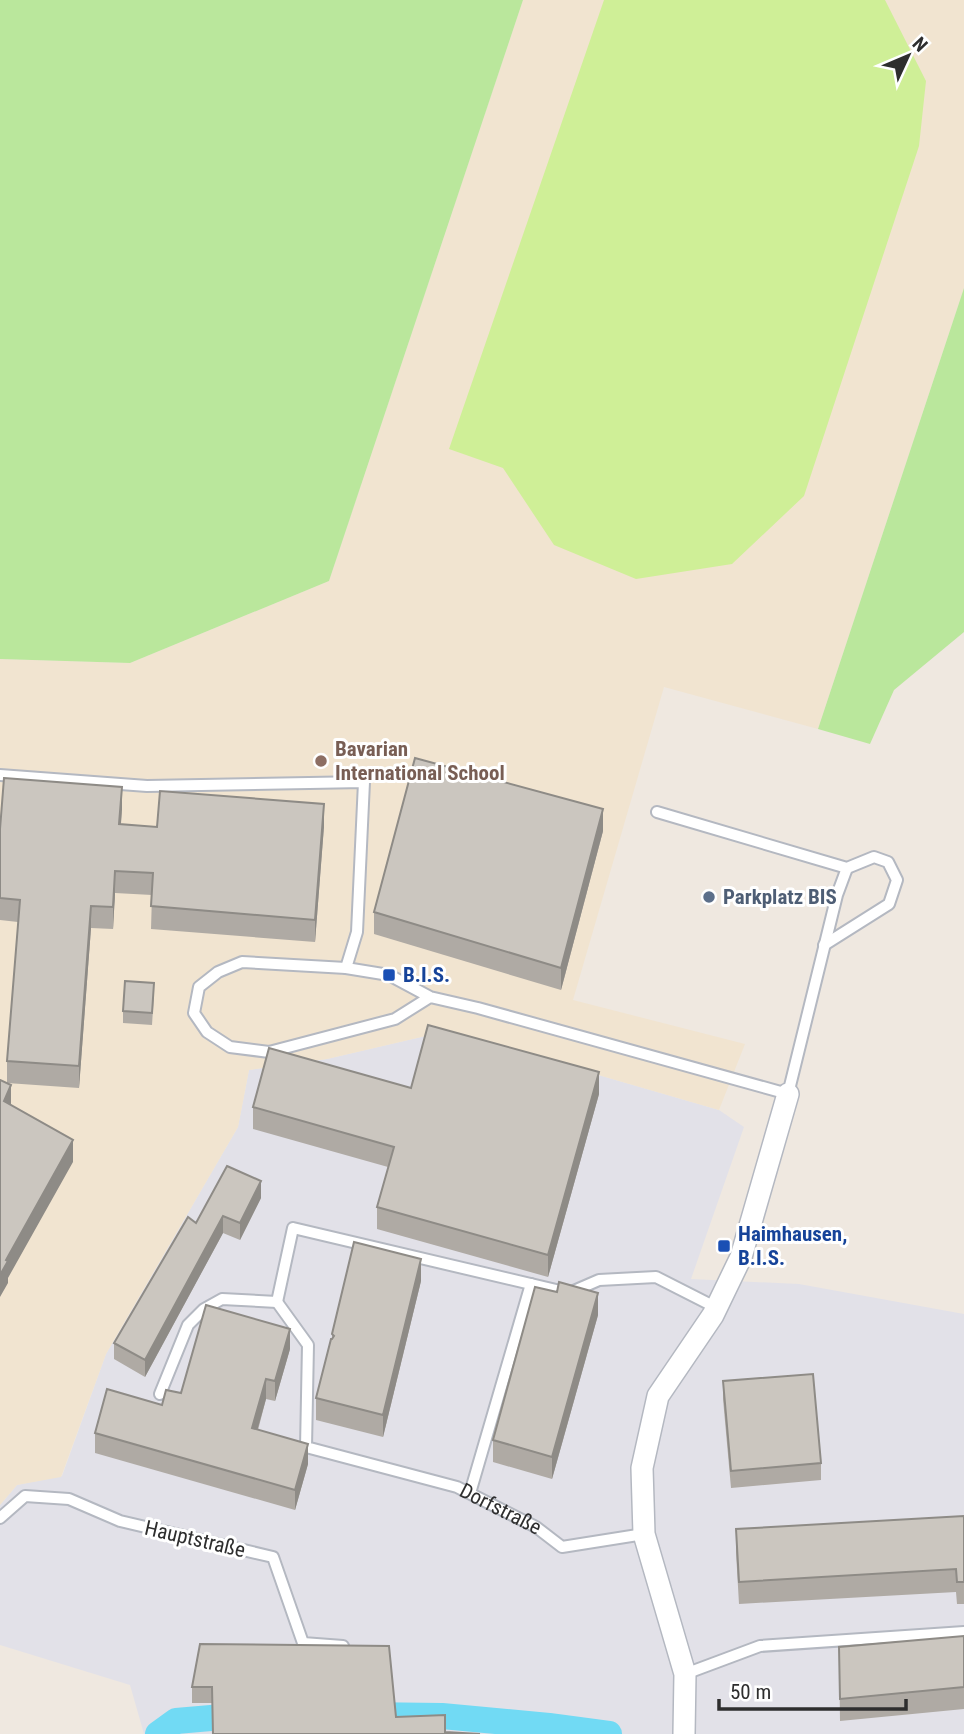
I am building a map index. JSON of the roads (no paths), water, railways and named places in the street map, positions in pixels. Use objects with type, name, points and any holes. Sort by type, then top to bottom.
[{"type":"street","points":[[685,1728],[685,1674],[644,1534],[642,1468],[658,1396],[717,1308],[741,1257],[788,1094]]},
{"type":"lane","points":[[0,775],[147,786],[364,782],[357,932],[346,968]]},
{"type":"lane","points":[[657,812],[846,868],[874,857],[888,862],[897,880],[889,904],[824,945]]},
{"type":"lane","points":[[430,997],[395,1019],[269,1052],[230,1046],[207,1032],[194,1013],[199,987],[218,972],[242,962],[346,968],[389,975],[430,997],[788,1094],[824,945],[846,868]]},
{"type":"lane","points":[[160,1394],[188,1325],[204,1309],[222,1299],[276,1302],[293,1228],[569,1293],[599,1280],[656,1277],[717,1308]]},
{"type":"lane","points":[[470,1493],[531,1284]]},
{"type":"lane","name":"Dorfstraße","points":[[276,1302],[308,1345],[306,1447],[457,1487],[536,1527],[562,1547],[644,1534]]},
{"type":"lane","name":"Hauptstraße","points":[[0,1518],[24,1496],[69,1499],[120,1521],[273,1557],[303,1643],[343,1646]]},
{"type":"lane","points":[[685,1674],[760,1646],[964,1632]]},
{"type":"waterway","points":[[158,1734],[176,1721],[246,1715]]},
{"type":"waterway","points":[[362,1715],[442,1716],[609,1734]]},
{"type":"place","name":"Bavarian International School","points":[[321,761]]},
{"type":"place","name":"Parkplatz BIS","points":[[709,897]]},
{"type":"place","name":"B.I.S.","points":[[389,975]]},
{"type":"place","name":"Haimhausen, B.I.S.","points":[[724,1246]]}]
